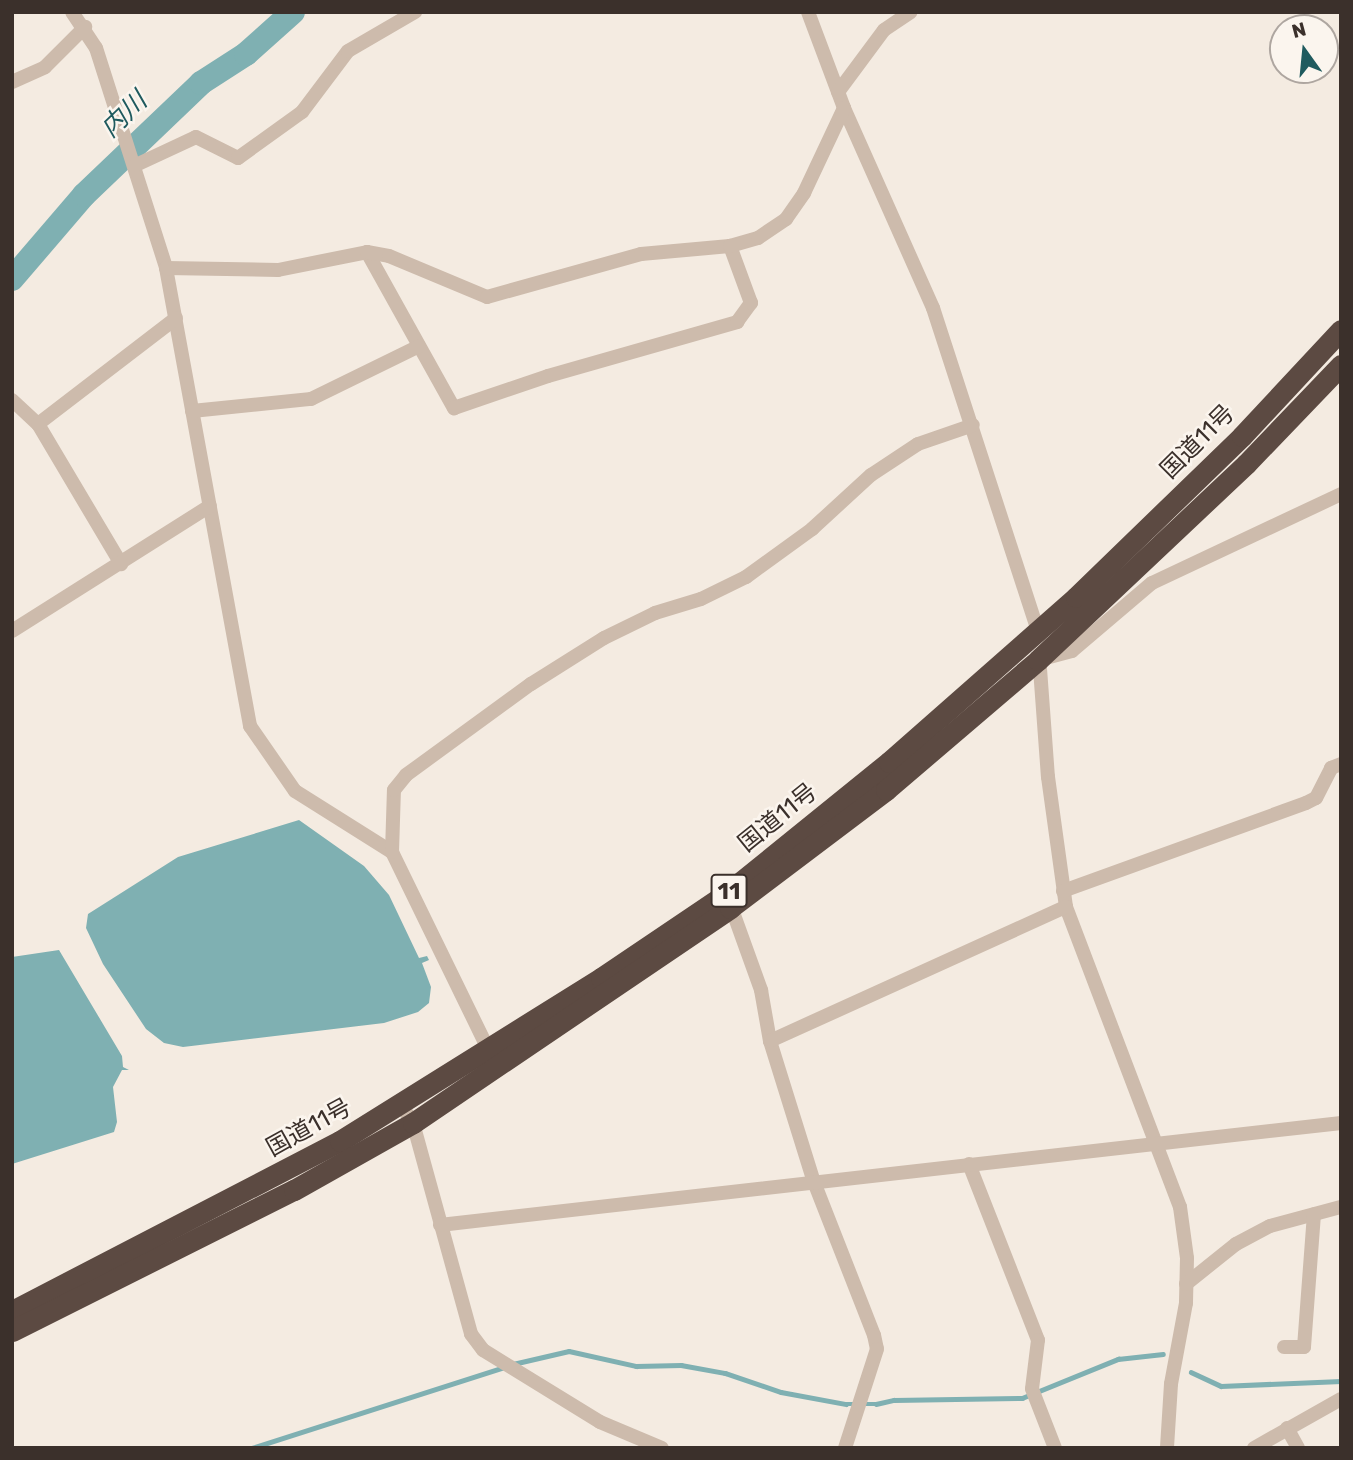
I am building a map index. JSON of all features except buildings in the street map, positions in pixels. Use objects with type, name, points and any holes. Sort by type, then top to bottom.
[{"type":"highway","name":"国道11号","points":[[12,1311],[228,1202],[401,1105],[728,900],[889,762],[1039,627],[1223,454],[1341,330]]},
{"type":"highway","name":"国道11号","points":[[12,1331],[294,1190],[413,1123],[886,790],[1038,660],[1246,464],[1341,365]]},
{"type":"street","points":[[72,12],[85,27],[122,126],[166,268],[250,726],[295,791],[392,852]]},
{"type":"street","points":[[135,163],[196,136],[238,158],[302,112],[348,51],[415,12]]},
{"type":"street","points":[[808,12],[844,108],[933,308],[1039,627],[1038,660],[1066,907],[1180,1207],[1186,1283],[1171,1384],[1167,1448]]},
{"type":"street","points":[[838,92],[884,30],[911,12]]},
{"type":"street","points":[[12,82],[45,67],[85,27]]},
{"type":"street","points":[[166,268],[278,270],[367,252],[389,256],[487,297],[641,254],[730,246],[758,238],[786,219],[804,193],[844,108]]},
{"type":"street","points":[[367,252],[454,408],[548,376],[737,322],[751,303],[730,246]]},
{"type":"street","points":[[38,424],[176,318]]},
{"type":"street","points":[[192,411],[311,399],[419,346]]},
{"type":"street","points":[[12,400],[38,424],[121,564]]},
{"type":"street","points":[[488,1049],[392,852],[394,790],[406,775],[531,684],[604,638],[655,612],[701,599],[746,577],[812,529],[871,475],[918,444],[973,425]]},
{"type":"street","points":[[1038,660],[1072,651],[1152,583],[1341,494]]},
{"type":"street","points":[[12,631],[210,506]]},
{"type":"street","points":[[1063,891],[1306,803],[1316,798],[1331,768],[1341,764]]},
{"type":"street","points":[[728,900],[761,990],[770,1041],[814,1182],[874,1335],[877,1349],[845,1448]]},
{"type":"street","points":[[770,1041],[1066,907]]},
{"type":"street","points":[[401,1105],[413,1123],[471,1334],[507,1366],[600,1422],[662,1448]]},
{"type":"street","points":[[440,1224],[1341,1123]]},
{"type":"street","points":[[969,1164],[1038,1340],[1033,1393],[1055,1448]]},
{"type":"street","points":[[1186,1283],[1247,1238],[1270,1226],[1341,1207]]},
{"type":"street","points":[[1284,1347],[1304,1347],[1314,1214]]},
{"type":"street","points":[[1254,1448],[1341,1399]]},
{"type":"street","points":[[1287,1429],[1298,1448]]},
{"type":"water","points":[[299,820],[364,866],[389,895],[419,958],[427,956],[429,960],[422,963],[431,987],[429,1003],[418,1012],[384,1023],[183,1047],[164,1043],[146,1029],[103,964],[86,928],[88,914],[178,857]]},
{"type":"water","points":[[59,950],[122,1056],[123,1067],[129,1070],[122,1070],[113,1087],[117,1122],[114,1132],[12,1164],[12,957]]},
{"type":"waterway","name":"内川","points":[[12,279],[84,195],[201,83],[246,54],[293,12]]},
{"type":"waterway","points":[[513,1364],[569,1351],[636,1366],[681,1365],[725,1373],[781,1392],[846,1404],[876,1404],[894,1400],[1022,1398],[1118,1359],[1163,1354]]},
{"type":"waterway","points":[[252,1448],[505,1367]]},
{"type":"waterway","points":[[1191,1372],[1221,1386],[1341,1381]]}]
